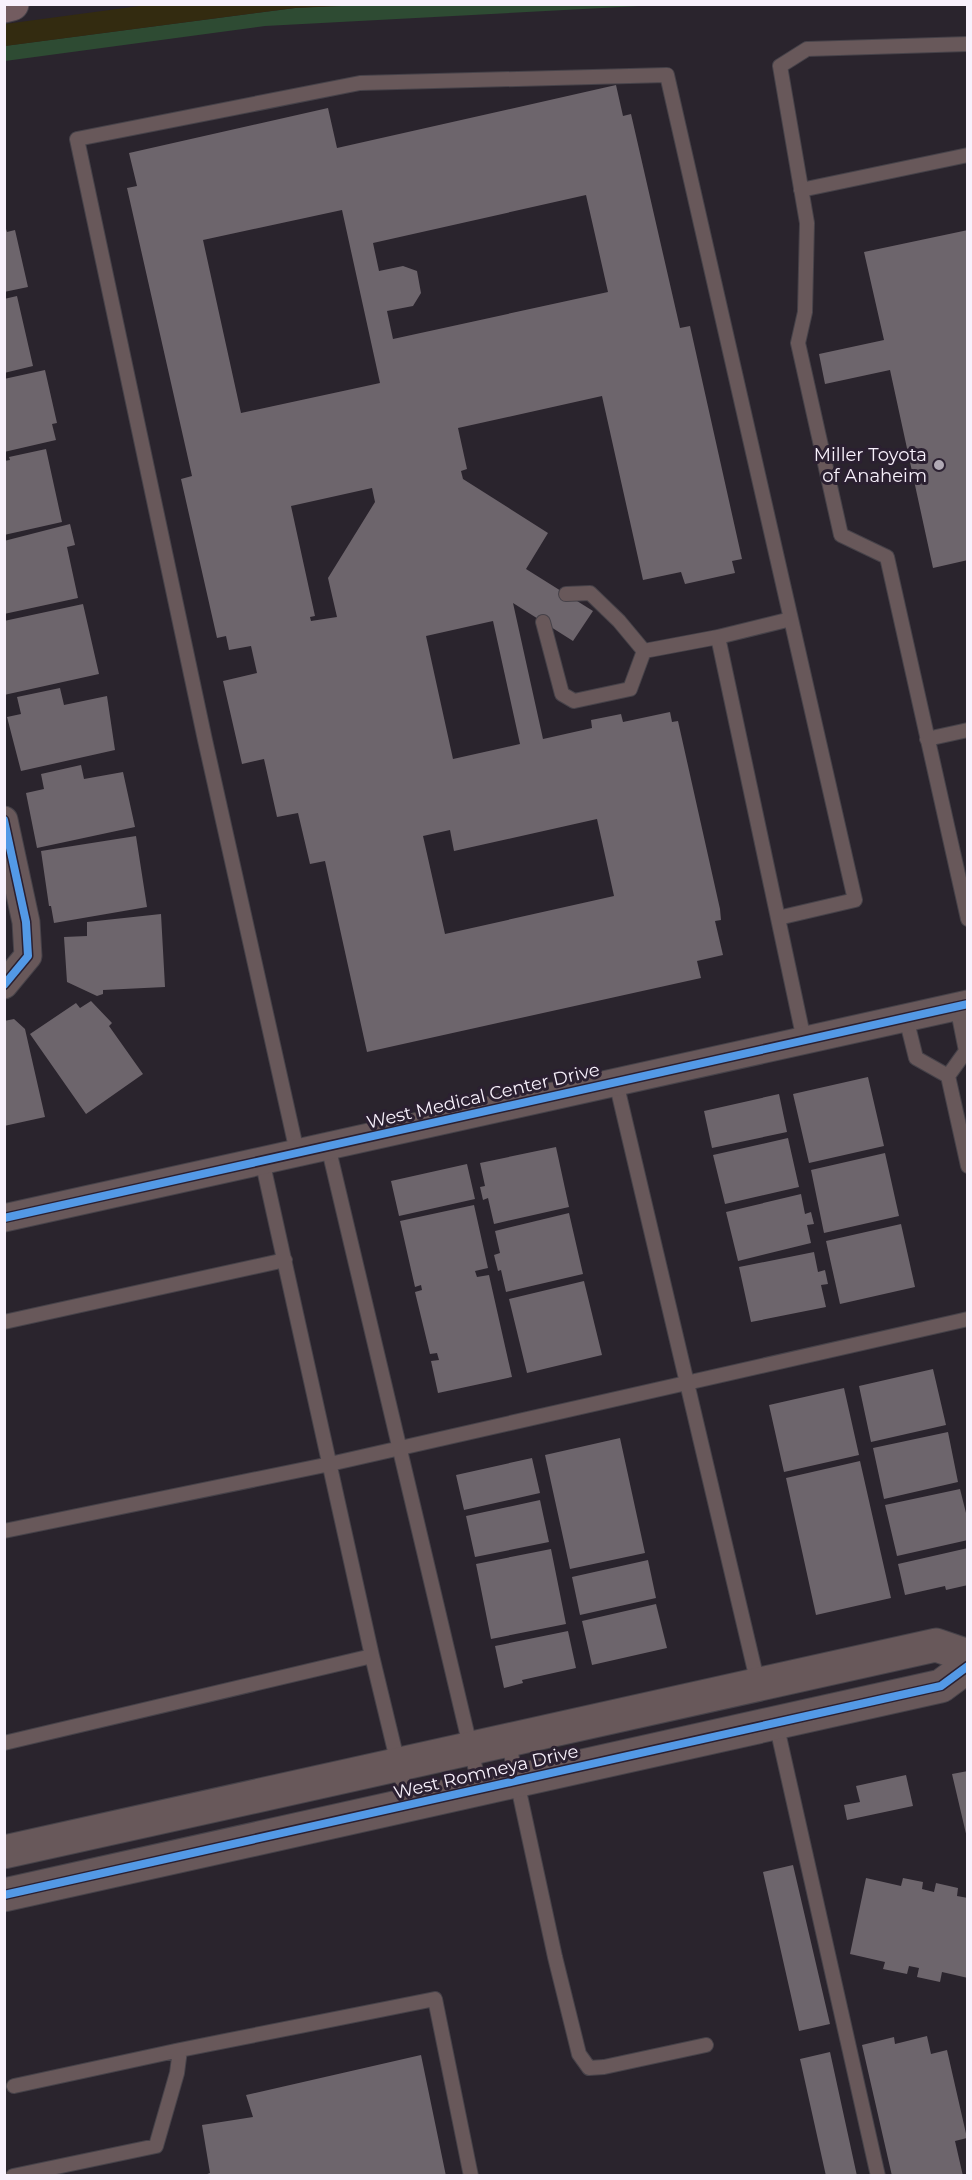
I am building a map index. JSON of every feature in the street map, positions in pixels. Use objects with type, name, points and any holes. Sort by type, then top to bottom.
[{"type":"highway","points":[[4,6],[12,4]]},
{"type":"street","points":[[4,820],[26,922],[28,956],[4,986]]},
{"type":"street","name":"West Medical Center Drive","points":[[4,1218],[962,1005]]},
{"type":"street","name":"West Romneya Drive","points":[[4,1852],[936,1645],[968,1656]]},
{"type":"street","name":"West Romneya Drive","points":[[4,1894],[941,1686],[968,1666]]},
{"type":"lane","points":[[968,44],[807,49],[780,66],[807,224],[806,301],[798,344],[842,535],[887,557],[927,739],[965,893],[968,919]]},
{"type":"lane","points":[[297,1152],[205,740],[77,139],[360,83],[667,75],[855,900],[778,918]]},
{"type":"lane","points":[[801,190],[968,155]]},
{"type":"lane","points":[[566,594],[590,593],[619,621],[644,651]]},
{"type":"lane","points":[[644,651],[718,637],[791,619]]},
{"type":"lane","points":[[543,622],[562,694],[574,701],[630,689],[644,651]]},
{"type":"lane","points":[[718,637],[804,1040]]},
{"type":"lane","points":[[927,739],[968,730]]},
{"type":"lane","points":[[948,1076],[966,1051],[962,1005]]},
{"type":"lane","points":[[906,1018],[916,1058],[948,1076],[968,1166]]},
{"type":"lane","points":[[616,1082],[759,1685]]},
{"type":"lane","points":[[328,1146],[480,1788]]},
{"type":"lane","points":[[262,1160],[372,1656],[408,1805]]},
{"type":"lane","points":[[4,1322],[285,1260]]},
{"type":"lane","points":[[4,1531],[330,1464],[968,1319]]},
{"type":"lane","points":[[4,1743],[372,1656]]},
{"type":"lane","points":[[776,1723],[878,2175]]},
{"type":"lane","points":[[508,1740],[579,2054],[589,2068],[706,2045]]},
{"type":"lane","points":[[14,2086],[435,1999],[471,2175]]},
{"type":"lane","points":[[13,2175],[156,2146],[177,2073],[180,2050]]},
{"type":"green space","points":[[364,4],[658,5],[265,26],[5,61],[4,46],[295,8]]},
{"type":"sand","points":[[147,5],[364,5],[295,8],[5,46],[5,24]]},
{"type":"building","points":[[616,85],[623,116],[631,114],[680,328],[690,326],[742,559],[732,561],[735,573],[685,584],[681,572],[643,580],[602,396],[458,428],[467,469],[461,471],[463,479],[548,533],[526,569],[593,611],[573,641],[513,603],[543,739],[592,728],[591,720],[621,714],[623,722],[670,712],[672,722],[678,721],[721,920],[715,921],[723,955],[697,961],[701,978],[367,1052],[325,861],[310,864],[298,813],[277,817],[264,759],[242,764],[223,681],[257,673],[251,646],[229,650],[226,636],[217,638],[181,479],[192,476],[127,188],[137,186],[129,153],[328,108],[337,148]],"holes":[[[586,195],[608,292],[393,339],[387,311],[413,306],[421,293],[417,271],[403,266],[379,271],[373,243]],[[342,210],[380,383],[241,413],[203,240]],[[372,488],[375,502],[328,578],[337,617],[311,621],[310,617],[315,616],[291,506]],[[493,621],[520,744],[453,759],[426,636]],[[597,819],[614,896],[445,934],[423,836],[450,830],[454,851]]]},
{"type":"building","points":[[6,229],[7,232],[15,230],[28,287],[4,292]]},
{"type":"building","name":"Miller Toyota of Anaheim","points":[[968,230],[968,560],[933,568],[890,370],[825,384],[819,354],[884,340],[864,252]]},
{"type":"building","points":[[17,296],[33,366],[4,373],[4,299]]},
{"type":"building","points":[[45,370],[57,423],[52,424],[56,440],[4,452],[4,379]]},
{"type":"building","points":[[46,449],[62,522],[4,535],[4,461],[10,460],[9,457]]},
{"type":"building","points":[[70,524],[75,545],[67,547],[78,598],[4,614],[4,541]]},
{"type":"building","points":[[83,604],[99,674],[4,695],[4,621]]},
{"type":"building","points":[[60,688],[64,705],[107,696],[115,750],[21,771],[7,717],[21,714],[17,697]]},
{"type":"building","points":[[81,765],[84,779],[123,772],[135,827],[37,848],[26,793],[44,789],[41,774]]},
{"type":"building","points":[[136,836],[147,907],[54,923],[51,906],[49,906],[41,851]]},
{"type":"building","points":[[161,914],[165,987],[103,990],[103,994],[97,996],[67,982],[64,937],[87,936],[87,922]]},
{"type":"building","points":[[91,1001],[112,1023],[109,1026],[143,1074],[86,1114],[30,1034],[76,1003],[80,1008]]},
{"type":"building","points":[[14,1019],[25,1029],[45,1117],[4,1126],[4,1021]]},
{"type":"building","points":[[868,1077],[884,1146],[809,1163],[793,1094]]},
{"type":"building","points":[[779,1094],[787,1132],[712,1148],[704,1111]]},
{"type":"building","points":[[788,1138],[799,1187],[725,1204],[713,1155]]},
{"type":"building","points":[[556,1147],[569,1207],[494,1224],[488,1198],[483,1200],[480,1187],[485,1186],[480,1163]]},
{"type":"building","points":[[885,1153],[899,1216],[824,1233],[811,1170]]},
{"type":"building","points":[[467,1164],[475,1199],[399,1216],[391,1181]]},
{"type":"building","points":[[801,1194],[805,1214],[811,1212],[814,1224],[807,1225],[811,1243],[738,1261],[726,1212]]},
{"type":"building","points":[[474,1205],[488,1268],[475,1271],[477,1277],[489,1275],[512,1377],[438,1393],[431,1361],[439,1360],[437,1353],[430,1354],[415,1292],[422,1290],[421,1285],[415,1287],[400,1221]]},
{"type":"building","points":[[569,1213],[583,1274],[506,1292],[501,1270],[498,1271],[494,1255],[500,1253],[495,1231]]},
{"type":"building","points":[[901,1224],[915,1287],[840,1304],[826,1241]]},
{"type":"building","points":[[814,1252],[818,1272],[825,1270],[828,1284],[821,1285],[826,1307],[751,1322],[739,1267]]},
{"type":"building","points":[[584,1281],[602,1355],[527,1373],[509,1299]]},
{"type":"building","points":[[933,1369],[946,1425],[871,1442],[859,1386]]},
{"type":"building","points":[[844,1388],[859,1455],[784,1472],[769,1405]]},
{"type":"building","points":[[948,1432],[958,1482],[884,1499],[873,1448]]},
{"type":"building","points":[[620,1438],[645,1553],[570,1569],[545,1455]]},
{"type":"building","points":[[532,1458],[540,1493],[464,1510],[456,1475]]},
{"type":"building","points":[[860,1461],[891,1598],[816,1615],[786,1478]]},
{"type":"building","points":[[960,1489],[968,1521],[968,1540],[897,1556],[885,1505]]},
{"type":"building","points":[[540,1500],[549,1542],[475,1557],[466,1516]]},
{"type":"building","points":[[968,1548],[968,1585],[946,1590],[945,1586],[905,1595],[898,1564]]},
{"type":"building","points":[[551,1549],[566,1624],[491,1639],[476,1564]]},
{"type":"building","points":[[648,1560],[656,1598],[580,1615],[572,1577]]},
{"type":"building","points":[[656,1604],[667,1648],[592,1665],[582,1621]]},
{"type":"building","points":[[568,1631],[576,1668],[522,1680],[523,1683],[504,1688],[495,1646]]},
{"type":"building","points":[[968,1771],[968,1838],[967,1838],[952,1774]]},
{"type":"building","points":[[906,1775],[913,1806],[847,1820],[844,1805],[860,1802],[856,1786]]},
{"type":"building","points":[[793,1865],[830,2024],[799,2031],[763,1872]]},
{"type":"building","points":[[866,1878],[901,1886],[903,1878],[923,1882],[922,1889],[934,1892],[936,1883],[958,1888],[957,1896],[968,1898],[968,1978],[942,1972],[940,1982],[917,1977],[919,1968],[909,1966],[907,1974],[883,1969],[885,1962],[850,1954]]},
{"type":"building","points":[[927,2036],[931,2054],[947,2050],[967,2138],[955,2141],[963,2176],[892,2176],[862,2045],[894,2037],[895,2044]]},
{"type":"building","points":[[830,2052],[857,2176],[826,2176],[800,2059]]},
{"type":"building","points":[[421,2055],[446,2176],[202,2176],[210,2173],[202,2125],[253,2117],[246,2095]]},
{"type":"cycle path","points":[[4,820],[26,922],[28,956],[4,985]]},
{"type":"cycle path","points":[[4,1218],[968,1004]]},
{"type":"cycle path","points":[[4,1895],[941,1686],[968,1666]]},
{"type":"place","name":"Miller Toyota of Anaheim","points":[[939,465]]}]
